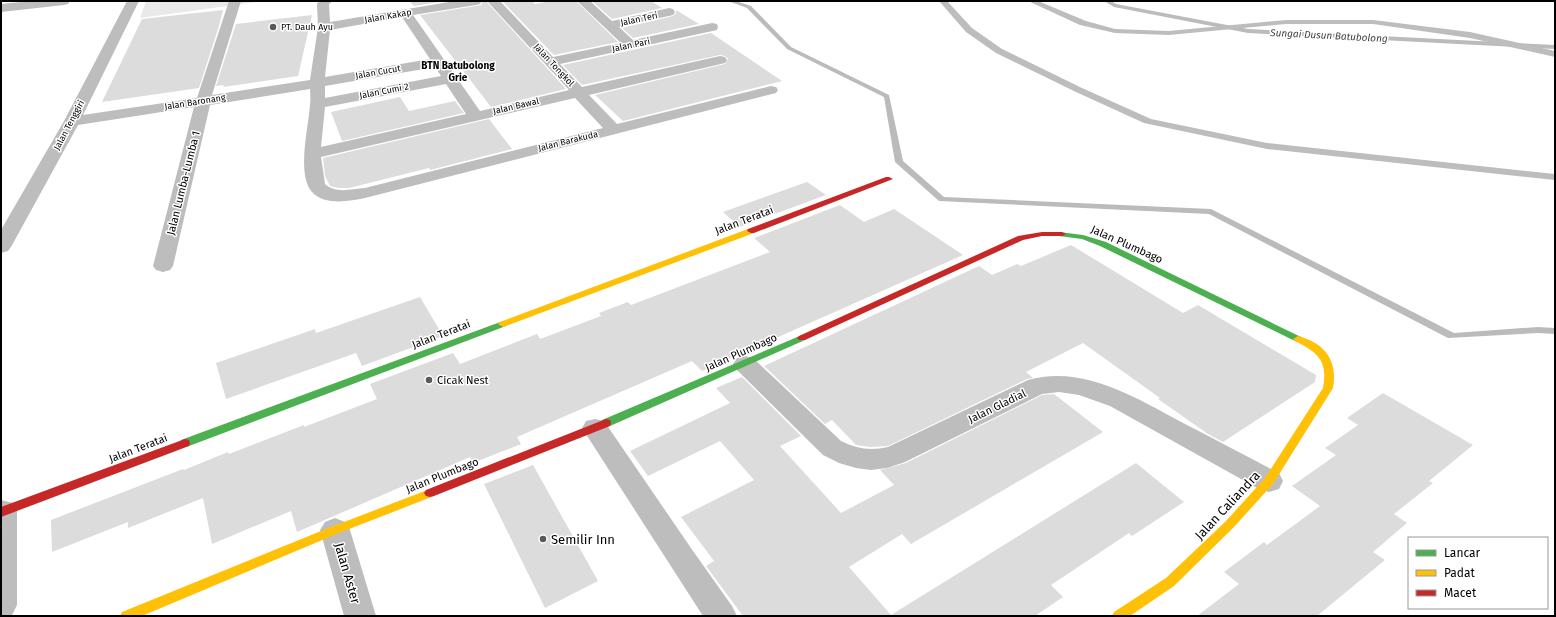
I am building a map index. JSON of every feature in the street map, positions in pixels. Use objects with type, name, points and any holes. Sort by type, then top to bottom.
[{"type":"street","points":[[1,8],[64,1]]},
{"type":"street","name":"Jalan Tenggiri","points":[[1,247],[72,121],[133,1]]},
{"type":"street","name":"Jalan Lumba-Lumba 1","points":[[163,266],[203,101],[235,1]]},
{"type":"street","points":[[312,154],[318,104],[318,82],[324,27],[325,1]]},
{"type":"street","name":"Jalan Kakap","points":[[324,27],[476,1]]},
{"type":"street","name":"Jalan Tongkol","points":[[494,1],[614,130]]},
{"type":"street","points":[[583,1],[631,45]]},
{"type":"street","name":"Jalan Teri","points":[[609,25],[669,12]]},
{"type":"street","points":[[405,13],[475,115]]},
{"type":"street","name":"Jalan Pari","points":[[551,62],[712,28]]},
{"type":"street","name":"Jalan Bawal","points":[[312,154],[475,115],[720,60]]},
{"type":"street","name":"Jalan Cucut","points":[[318,82],[438,62]]},
{"type":"street","name":"Jalan Cumi 2","points":[[318,104],[450,79]]},
{"type":"street","name":"Jalan Baronang","points":[[72,121],[318,82]]},
{"type":"street","name":"Jalan Barakuda","points":[[312,154],[316,184],[319,189],[331,195],[343,196],[365,193],[771,90]]},
{"type":"street","name":"Jalan Teratai","points":[[2,512],[889,179]]},
{"type":"street","name":"Jalan Plumbago","points":[[127,616],[336,530],[595,428],[744,364],[1022,238],[1037,234],[1056,233],[1075,235],[1103,244],[1308,344],[1321,353],[1329,364],[1332,374],[1328,388]]},
{"type":"street","name":"Jalan Gladial","points":[[744,364],[832,448],[846,456],[863,460],[881,460],[896,455],[1037,386],[1048,384],[1071,384],[1096,390],[1119,400],[1269,481]]},
{"type":"street","name":"Jalan Caliandra","points":[[1119,616],[1170,582],[1230,524],[1269,481],[1328,388]]},
{"type":"street","points":[[595,428],[720,616]]},
{"type":"street","points":[[1,605],[2,512]]},
{"type":"street","name":"Jalan Aster","points":[[336,530],[360,616]]},
{"type":"lane","points":[[943,1],[969,30],[999,51],[1079,90],[1148,121],[1267,146],[1555,177]]},
{"type":"lane","points":[[1032,1],[1083,23],[1115,31],[1170,33],[1286,22],[1374,22],[1470,35],[1555,54]]},
{"type":"shaded area","points":[[146,1],[263,1],[140,18]]},
{"type":"building","points":[[409,1],[446,1],[414,6]]},
{"type":"building","points":[[483,1],[486,1],[566,89],[491,107],[420,15],[481,5]]},
{"type":"building","points":[[502,1],[532,1],[535,4],[550,1],[576,1],[618,42],[554,55]]},
{"type":"building","points":[[592,1],[651,1],[662,8],[612,19]]},
{"type":"building","points":[[223,10],[199,88],[102,102],[142,19]]},
{"type":"building","points":[[676,10],[699,24],[633,38],[622,28],[673,16],[676,13]]},
{"type":"building","points":[[312,15],[298,76],[223,87],[224,85],[216,86],[236,24]]},
{"type":"building","points":[[711,33],[782,81],[623,121],[595,95],[725,64],[728,59],[725,56],[720,55],[582,85],[563,65]]},
{"type":"building","points":[[400,97],[409,111],[455,101],[464,113],[342,141],[331,112]]},
{"type":"building","points":[[489,119],[512,149],[430,170],[429,168],[349,188],[330,186],[325,176],[323,158]]},
{"type":"building","points":[[807,182],[826,195],[740,227],[723,212]]},
{"type":"building","points":[[840,205],[864,222],[894,209],[963,255],[702,371],[692,361],[517,437],[521,444],[473,463],[470,457],[297,532],[291,511],[212,544],[203,498],[128,528],[128,522],[52,552],[51,520],[228,452],[229,454],[377,399],[370,384],[453,353],[460,364],[537,334],[540,339],[601,316],[599,313],[628,302],[631,305],[770,252],[754,238]]},
{"type":"building","points":[[1071,245],[1183,313],[1198,305],[1316,375],[1315,382],[1223,442],[1208,434],[1158,399],[1160,398],[1083,343],[1026,372],[1033,378],[1027,379],[888,446],[870,447],[856,445],[832,420],[825,424],[764,366],[979,266],[992,275],[1017,264],[1021,266]]},
{"type":"building","points":[[420,297],[443,336],[362,366],[356,353],[226,399],[216,363],[315,329],[316,333]]},
{"type":"building","points":[[742,377],[801,436],[780,446],[841,513],[894,485],[880,470],[906,463],[1042,395],[1054,394],[1103,432],[911,544],[902,534],[849,567],[891,615],[1136,463],[1184,502],[1132,536],[1129,533],[1051,585],[1063,597],[1035,616],[743,616],[706,566],[714,561],[681,517],[754,480],[720,441],[648,476],[630,451],[730,403],[716,388]]},
{"type":"building","points":[[1383,393],[1473,445],[1429,481],[1433,483],[1394,514],[1407,523],[1373,552],[1385,560],[1317,616],[1197,616],[1239,584],[1224,572],[1264,542],[1267,545],[1320,506],[1292,486],[1336,455],[1325,448],[1358,425],[1347,418]]},
{"type":"building","name":"Semilir Inn","points":[[533,465],[598,581],[545,608],[484,484]]},
{"type":"waterway","points":[[731,1],[749,7],[789,48],[887,96],[899,162],[942,199],[1211,212],[1452,336],[1538,330],[1555,331]]},
{"type":"waterway","name":"Sungai Dusun Batubolong","points":[[1107,1],[1114,5],[1248,31],[1555,47]]},
{"type":"traffic: fast","points":[[1062,234],[1083,237],[1103,244],[1298,339]]},
{"type":"traffic: fast","points":[[185,443],[503,324]]},
{"type":"traffic: fast","points":[[606,423],[802,338]]},
{"type":"traffic: slow","points":[[503,324],[751,231]]},
{"type":"traffic: slow","points":[[1119,616],[1170,582],[1230,524],[1269,481],[1328,388],[1330,370],[1325,358],[1320,352],[1298,339]]},
{"type":"traffic: slow","points":[[127,616],[335,530],[430,493]]},
{"type":"traffic: jam","points":[[751,231],[889,179]]},
{"type":"traffic: jam","points":[[802,338],[1021,238],[1042,234],[1062,234]]},
{"type":"traffic: jam","points":[[430,493],[606,423]]},
{"type":"traffic: jam","points":[[1,512],[185,443]]},
{"type":"place","name":"PT. Dauh Ayu","points":[[273,27]]},
{"type":"place","name":"Cicak Nest","points":[[429,380]]},
{"type":"place","name":"Semilir Inn","points":[[543,539]]},
{"type":"district","name":"BTN Batubolong Grie","points":[[458,70]]}]
